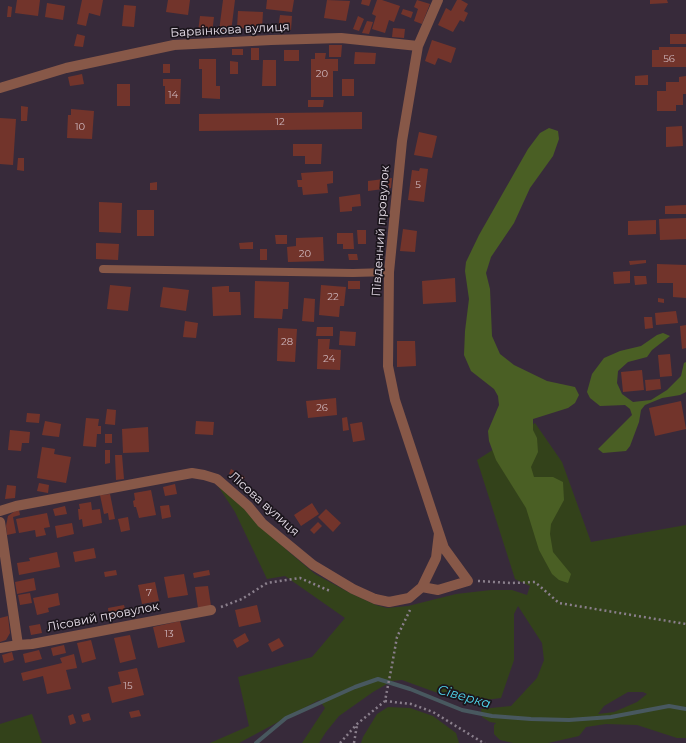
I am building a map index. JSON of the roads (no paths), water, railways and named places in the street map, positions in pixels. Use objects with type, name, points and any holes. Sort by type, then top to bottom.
[{"type":"street","name":"Південний провулок","points":[[438,0],[418,46],[402,141],[389,272],[388,366],[397,407],[444,548],[468,580],[438,590],[419,590],[436,558],[439,534]]},
{"type":"street","name":"Барвінкова вулиця","points":[[0,88],[66,68],[174,45],[341,38],[418,46]]},
{"type":"street","name":"Лісова вулиця","points":[[0,511],[23,505],[192,473],[204,475],[217,479],[248,506],[262,523],[313,565],[352,589],[374,599],[389,602],[409,598],[419,590]]},
{"type":"street","points":[[0,522],[18,645]]},
{"type":"street","name":"Лісовий провулок","points":[[0,648],[32,644],[211,610]]},
{"type":"lane","points":[[103,269],[354,273],[389,272]]},
{"type":"waterway","name":"Сіверка","points":[[256,743],[286,718],[355,687],[378,679],[410,689],[462,710],[492,716],[569,720],[611,717],[669,706],[686,709]]}]
